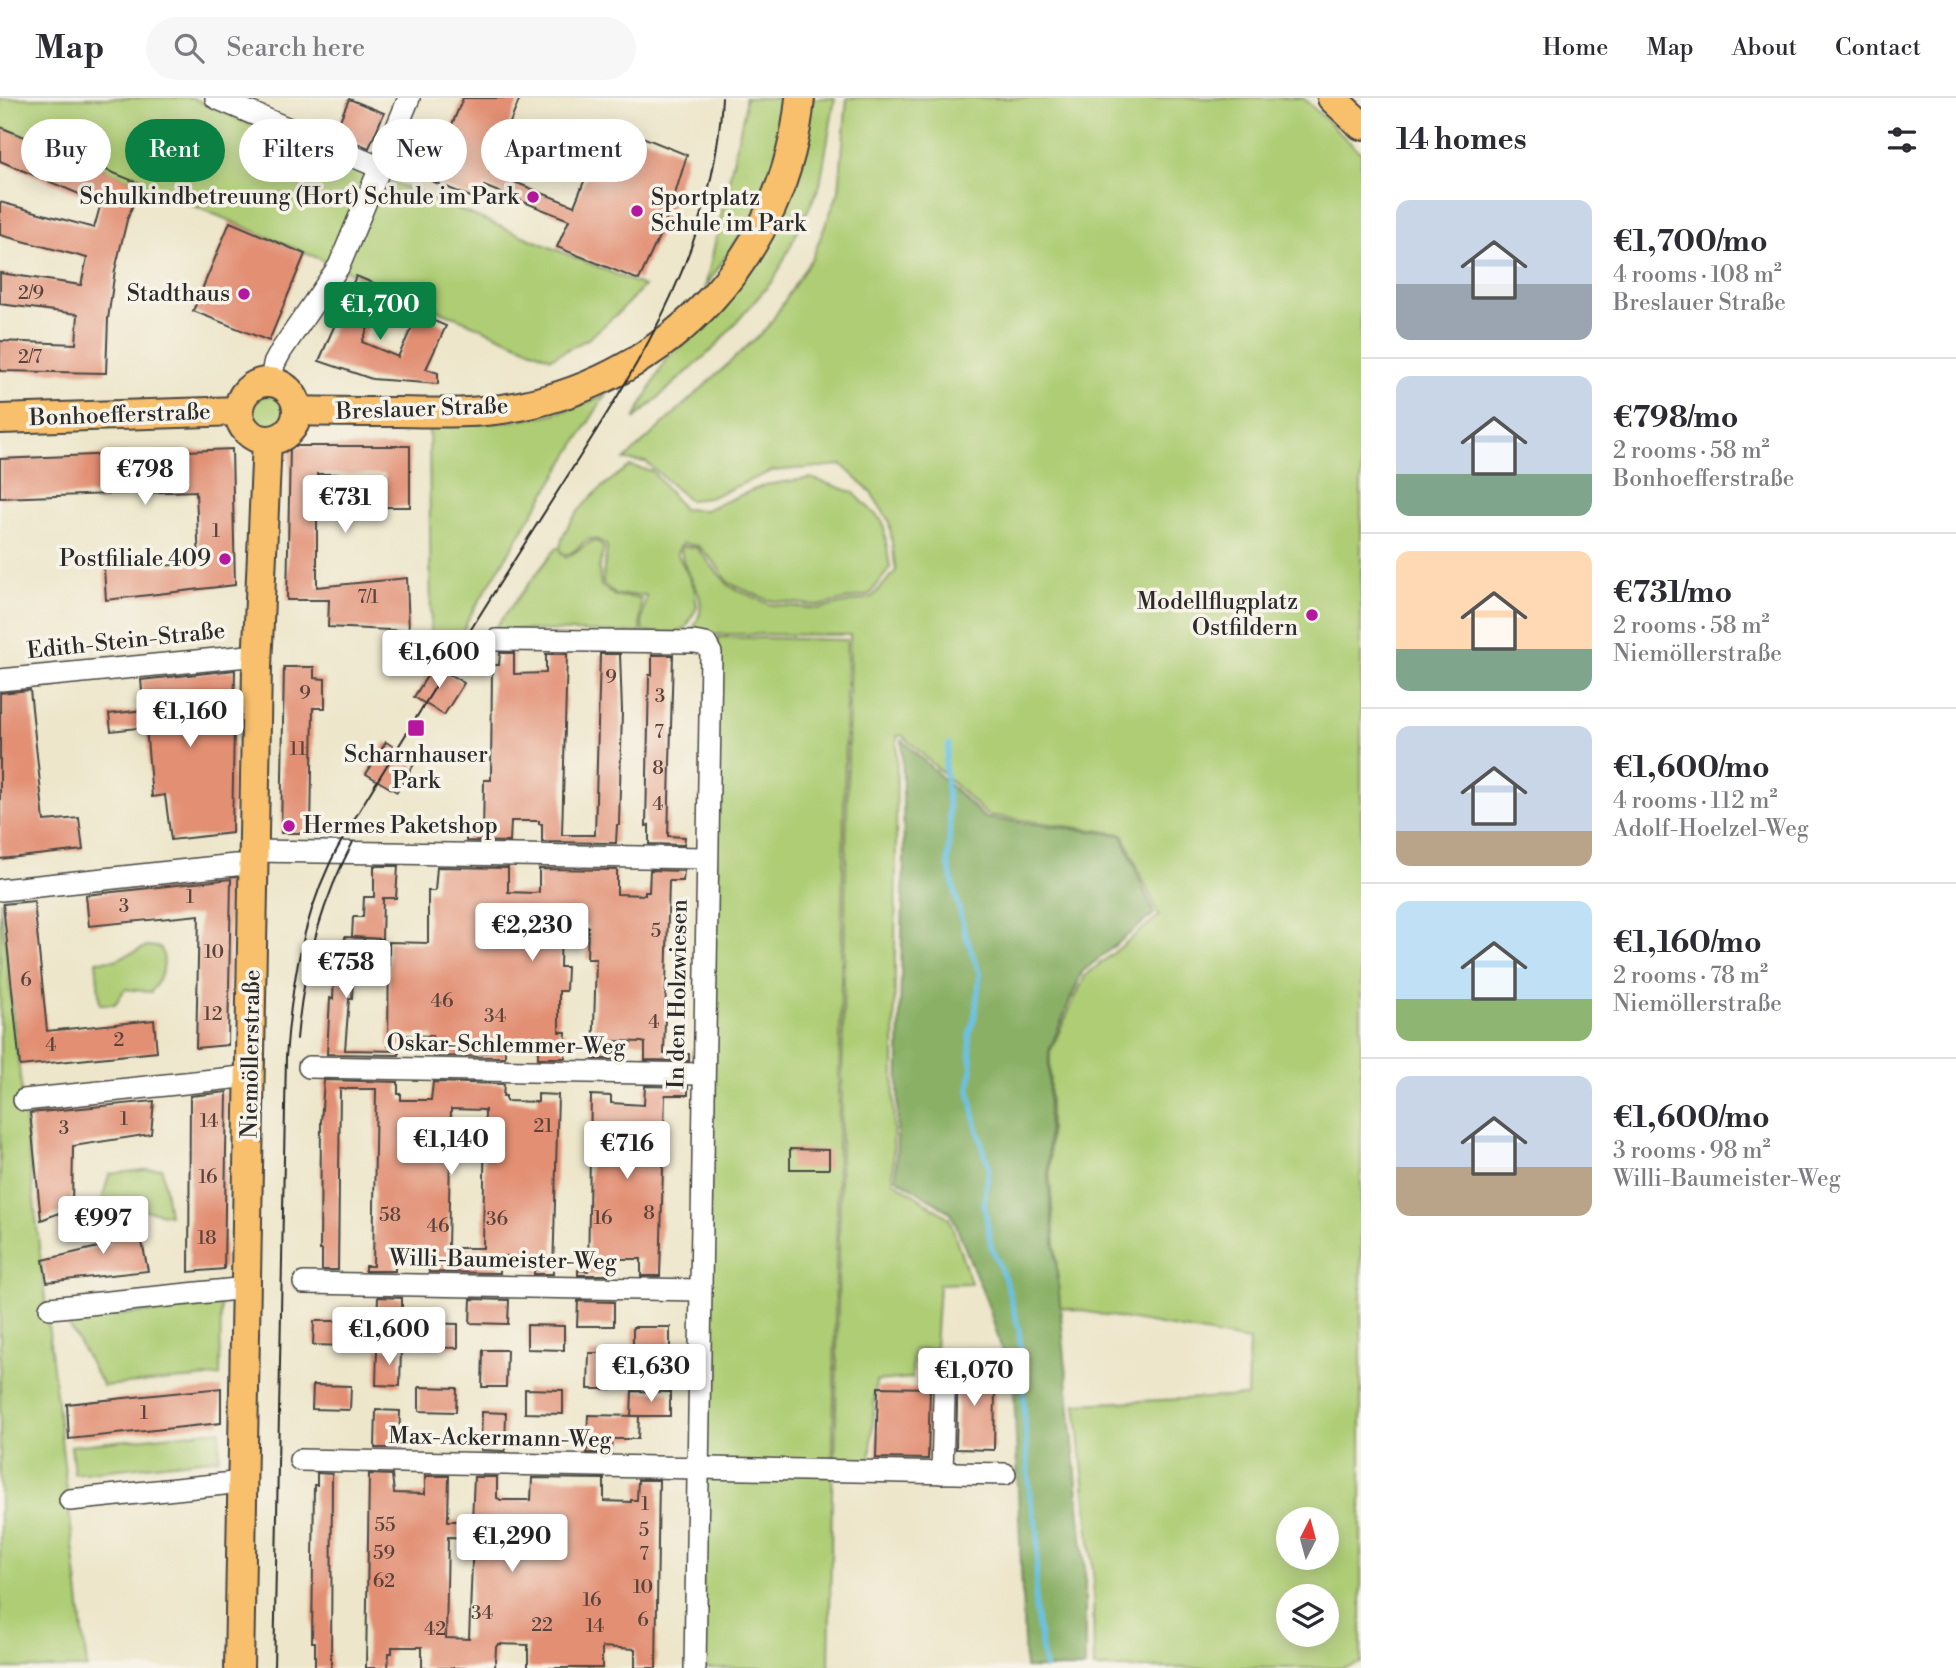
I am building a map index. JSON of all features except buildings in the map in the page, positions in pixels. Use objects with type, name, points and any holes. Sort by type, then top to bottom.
[{"type":"main road","name":"Breslauer Straße","points":[[297,411],[441,413],[518,406],[549,399],[592,384],[644,358],[665,343],[713,297],[754,242],[764,225],[788,164],[800,98]]},
{"type":"main road","points":[[1332,98],[1361,125]]},
{"type":"main road","points":[[271,382],[290,392],[297,411],[296,420],[285,435],[267,440],[250,434],[244,427],[240,411],[246,393],[262,383],[271,382]]},
{"type":"main road","name":"Bonhoefferstraße","points":[[0,419],[240,411]]},
{"type":"main road","name":"Niemöllerstraße","points":[[239,1668],[258,655],[267,440]]},
{"type":"street","points":[[216,98],[372,164]]},
{"type":"street","points":[[401,119],[409,98]]},
{"type":"street","points":[[271,382],[274,364],[281,351],[339,266],[375,182]]},
{"type":"street","name":"In den Holzwiesen","points":[[496,640],[706,644],[711,653],[695,1668]]},
{"type":"street","name":"Edith-Stein-Straße","points":[[0,680],[258,655]]},
{"type":"street","points":[[1,890],[235,865],[254,858],[706,858]]},
{"type":"street","name":"Oskar-Schlemmer-Weg","points":[[309,1067],[703,1074]]},
{"type":"street","points":[[24,1100],[251,1076]]},
{"type":"street","name":"Willi-Baumeister-Weg","points":[[304,1283],[701,1290]]},
{"type":"street","points":[[50,1308],[247,1288]]},
{"type":"street","points":[[942,1473],[945,1362]]},
{"type":"street","name":"Max-Ackermann-Weg","points":[[300,1460],[1005,1474]]},
{"type":"street","points":[[70,1500],[243,1482]]},
{"type":"green space","points":[[0,98],[193,98],[239,119],[239,182],[358,182],[358,165],[372,172],[372,182],[394,182],[644,286],[588,339],[551,358],[135,182],[225,182],[225,119],[125,119],[125,178],[111,172],[111,119],[21,119],[21,136],[0,127]]},
{"type":"green space","points":[[745,98],[788,98],[789,109],[763,200],[705,288],[745,108]]},
{"type":"green space","points":[[808,98],[835,98],[820,185],[775,278],[714,348],[634,419],[666,359],[717,315],[772,238],[800,171]]},
{"type":"green space","points":[[847,98],[1303,98],[1361,153],[1361,1663],[1343,1668],[1094,1668],[1093,1570],[1076,1404],[1247,1396],[1249,1341],[1060,1307],[1050,1179],[1050,1052],[1085,976],[1159,916],[1123,834],[987,815],[902,735],[897,736],[893,1181],[949,1218],[971,1283],[939,1284],[935,1349],[913,1350],[912,1378],[876,1381],[870,1464],[835,1466],[850,635],[691,634],[699,615],[700,603],[684,562],[682,546],[697,548],[729,586],[769,604],[819,609],[872,597],[896,571],[889,521],[870,491],[842,465],[772,471],[709,498],[689,500],[646,462],[624,460],[768,327],[813,256],[839,191]]},
{"type":"green space","points":[[606,394],[468,619],[460,640],[448,633],[431,633],[429,425],[520,420],[563,411]]},
{"type":"green space","points":[[269,395],[280,400],[285,411],[280,422],[269,427],[258,422],[253,411],[258,400]]},
{"type":"green space","points":[[630,466],[652,471],[683,509],[705,510],[765,485],[811,478],[853,492],[883,522],[890,568],[870,594],[819,606],[768,600],[729,583],[698,546],[682,543],[677,553],[694,587],[697,607],[686,628],[677,633],[643,632],[646,595],[616,595],[603,584],[607,546],[600,541],[589,539],[566,555],[560,551],[566,558],[592,541],[599,542],[604,548],[599,569],[601,586],[615,596],[641,598],[640,633],[494,629],[557,547],[560,549],[563,537],[577,513],[598,491]]},
{"type":"green space","points":[[718,637],[847,640],[829,1668],[701,1668]]},
{"type":"green space","points":[[902,740],[985,818],[1122,835],[1154,914],[1082,972],[1049,1051],[1048,1178],[1085,1569],[1085,1668],[1025,1668],[1014,1389],[988,1305],[951,1213],[896,1178],[904,855]]},
{"type":"green space","points":[[0,900],[87,1668],[0,1668]]},
{"type":"green space","points":[[148,946],[161,948],[164,960],[160,977],[151,992],[125,989],[115,1004],[100,1004],[96,961],[115,960]]},
{"type":"green space","points":[[162,1168],[169,1215],[102,1201],[109,1174]]},
{"type":"green space","points":[[221,1305],[220,1376],[103,1386],[66,1320]]},
{"type":"green space","points":[[220,1430],[219,1458],[74,1474],[71,1446]]},
{"type":"waterway","points":[[949,744],[945,763],[950,825],[948,863],[965,933],[980,975],[975,1015],[969,1036],[972,1068],[969,1090],[989,1166],[984,1204],[991,1246],[1007,1284],[1019,1330],[1030,1499],[1038,1532],[1035,1608],[1045,1668]]},
{"type":"tram line","points":[[274,1668],[286,1057],[294,983],[305,934],[320,886],[347,832],[632,372],[659,322],[683,270],[702,216],[715,159],[722,98]]},
{"type":"tram line","points":[[297,1039],[315,938],[332,889],[353,842]]},
{"type":"place","name":"Schulkindbetreuung (Hort) Schule im Park","points":[[533,197]]},
{"type":"place","name":"Sportplatz Schule im Park","points":[[637,211]]},
{"type":"place","name":"Stadthaus","points":[[244,294]]},
{"type":"place","name":"Postfiliale 409","points":[[225,559]]},
{"type":"place","name":"Modellflugplatz Ostfildern","points":[[1312,615]]},
{"type":"place","name":"Scharnhauser Park","points":[[416,728]]},
{"type":"place","name":"Hermes Paketshop","points":[[289,826]]}]
